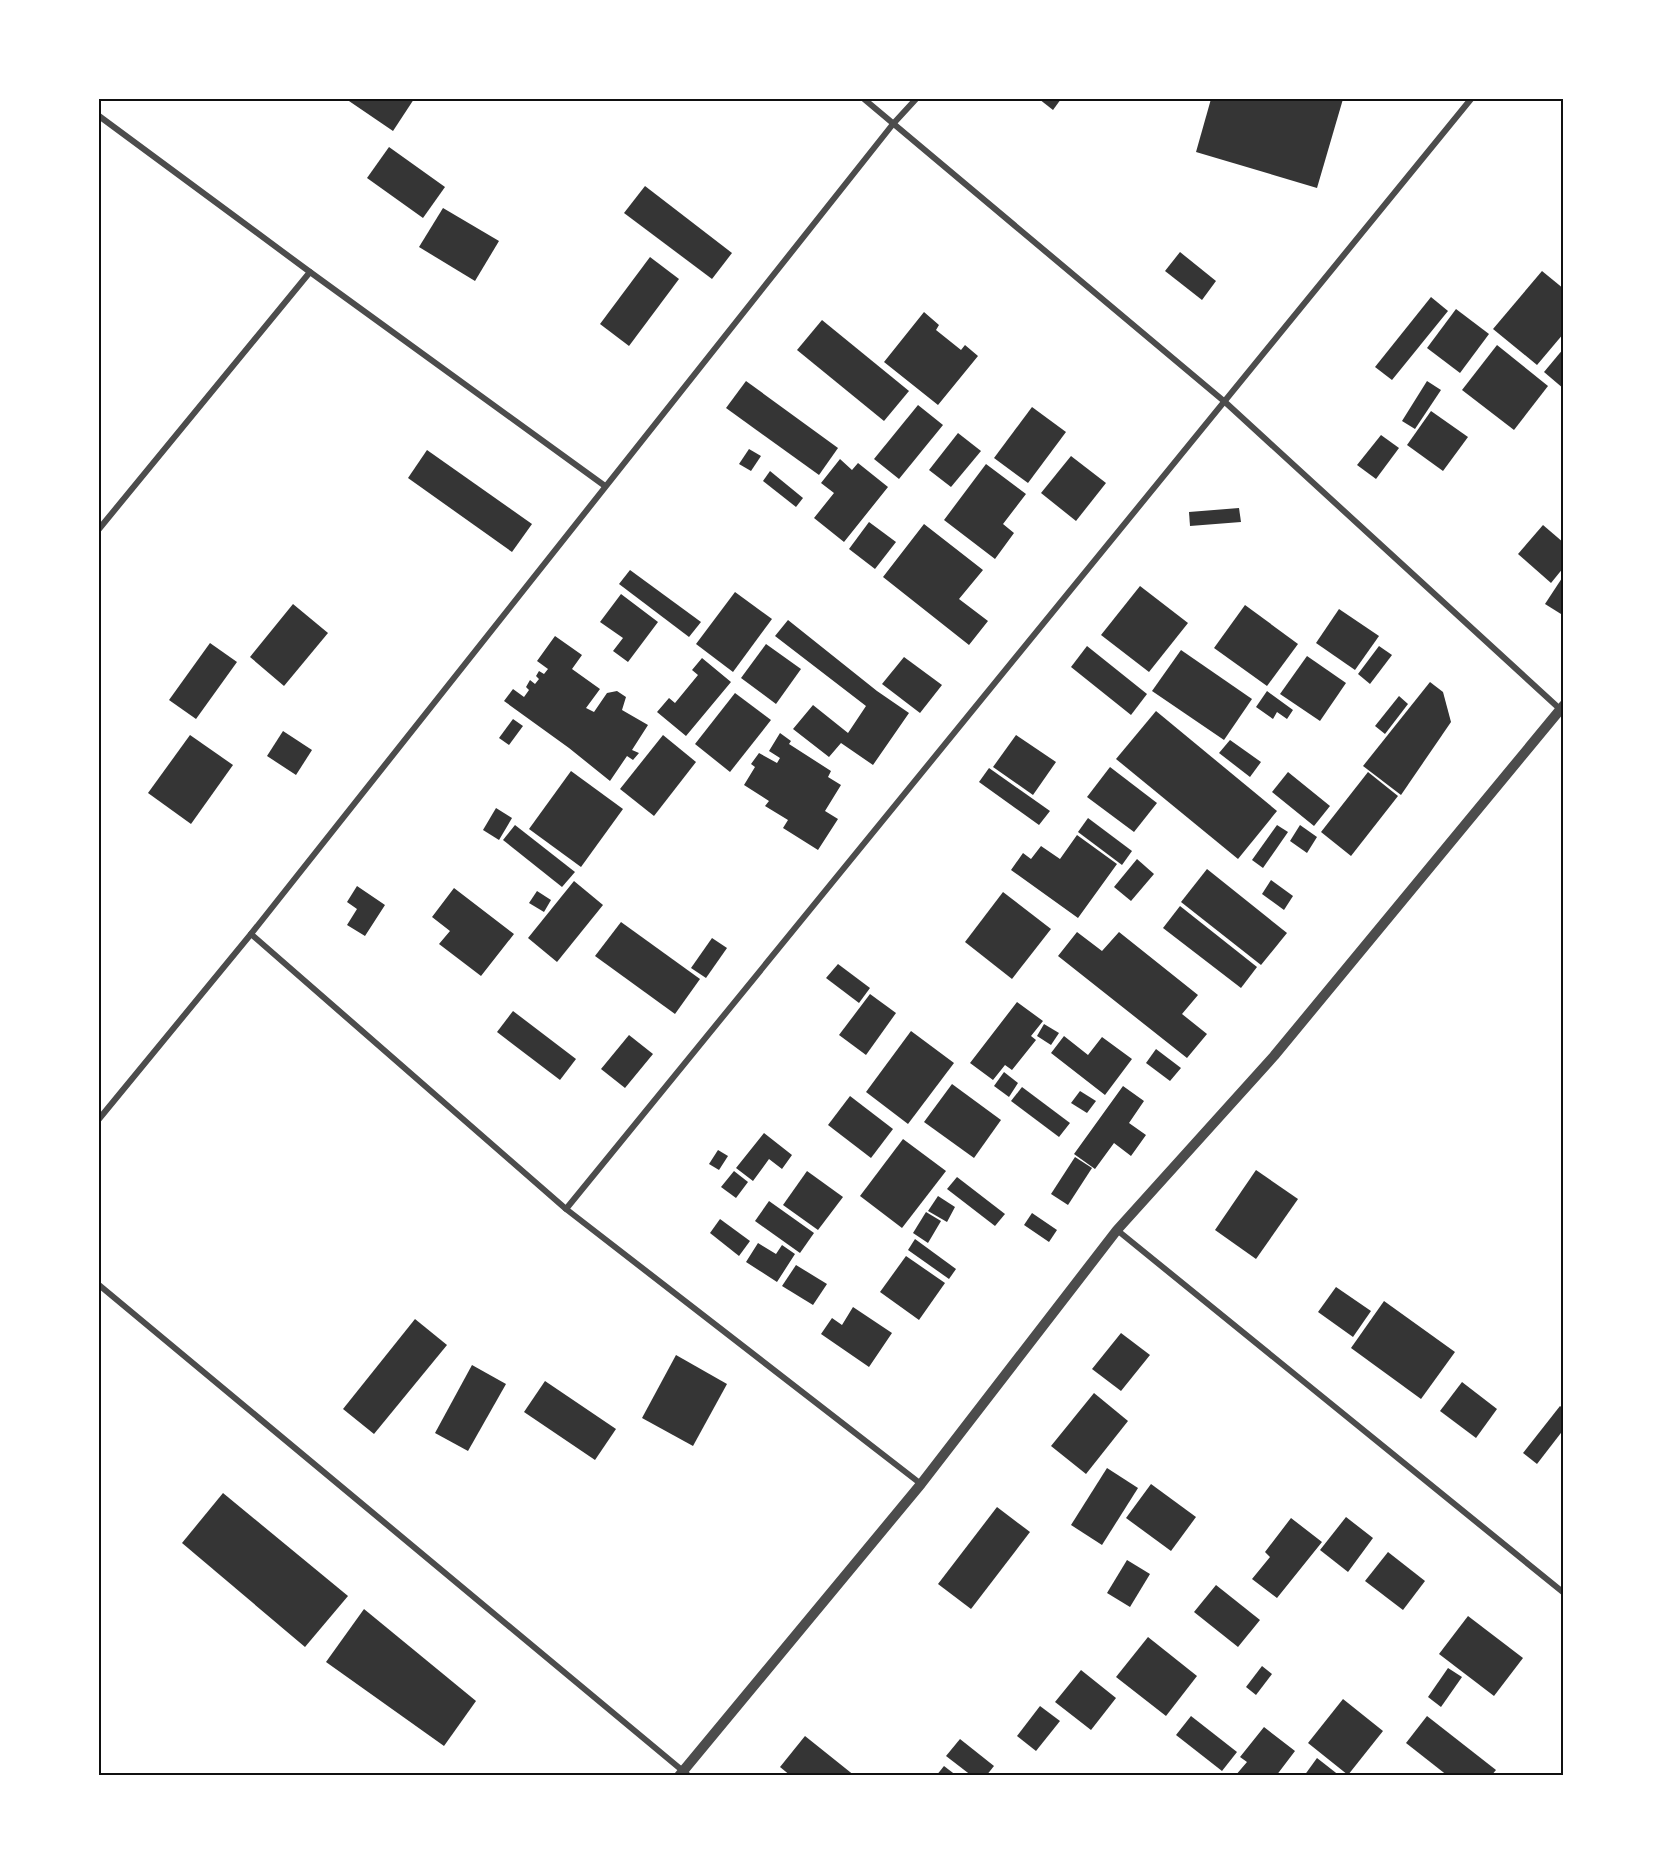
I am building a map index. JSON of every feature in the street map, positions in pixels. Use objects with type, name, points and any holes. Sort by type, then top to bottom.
[{"type":"street","points":[[99,1285],[684,1774],[921,1484],[1117,1230],[1274,1056],[1563,709],[1225,402],[864,99]]},
{"type":"street","points":[[99,1119],[251,934],[893,124],[916,99]]},
{"type":"street","points":[[566,1209],[1225,402],[1468,100]]},
{"type":"street","points":[[99,116],[605,486]]},
{"type":"street","points":[[99,529],[310,272]]},
{"type":"street","points":[[251,934],[566,1209],[921,1484]]},
{"type":"street","points":[[1117,1230],[1564,1593]]},
{"type":"building","points":[[346,99],[414,99],[393,131]]},
{"type":"building","points":[[1039,99],[1061,99],[1053,110]]},
{"type":"building","points":[[1211,99],[1343,99],[1317,188],[1196,152]]},
{"type":"building","points":[[389,147],[445,187],[423,218],[367,178]]},
{"type":"building","points":[[645,186],[732,253],[712,279],[624,213]]},
{"type":"building","points":[[443,208],[499,241],[475,281],[419,247]]},
{"type":"building","points":[[1180,252],[1216,281],[1202,300],[1165,271]]},
{"type":"building","points":[[650,257],[679,279],[629,346],[600,324]]},
{"type":"building","points":[[1542,271],[1564,289],[1564,333],[1537,365],[1493,329]]},
{"type":"building","points":[[1431,297],[1448,311],[1392,380],[1375,367]]},
{"type":"building","points":[[1456,309],[1489,334],[1460,373],[1427,348]]},
{"type":"building","points":[[924,312],[939,325],[936,330],[961,350],[965,345],[978,356],[938,405],[884,362]]},
{"type":"building","points":[[822,320],[909,391],[884,421],[797,350]]},
{"type":"building","points":[[1497,345],[1548,386],[1514,430],[1462,390]]},
{"type":"building","points":[[1564,348],[1564,389],[1544,372]]},
{"type":"building","points":[[746,381],[838,448],[819,475],[726,408]]},
{"type":"building","points":[[1427,381],[1441,390],[1415,429],[1402,421]]},
{"type":"building","points":[[918,405],[943,425],[899,479],[874,459]]},
{"type":"building","points":[[1032,407],[1066,432],[1028,483],[994,458]]},
{"type":"building","points":[[1431,411],[1468,437],[1443,471],[1407,445]]},
{"type":"building","points":[[958,433],[981,451],[951,487],[929,470]]},
{"type":"building","points":[[1381,435],[1399,448],[1376,479],[1357,465]]},
{"type":"building","points":[[749,449],[761,456],[751,471],[739,464]]},
{"type":"building","points":[[427,450],[532,524],[512,552],[408,478]]},
{"type":"building","points":[[1071,456],[1106,483],[1076,521],[1041,493]]},
{"type":"building","points":[[840,459],[852,470],[858,463],[888,487],[844,542],[814,518],[834,493],[821,483]]},
{"type":"building","points":[[986,464],[1026,494],[1003,524],[1014,533],[995,559],[944,520]]},
{"type":"building","points":[[770,471],[803,498],[796,507],[763,481]]},
{"type":"building","points":[[1239,508],[1241,522],[1190,526],[1189,512]]},
{"type":"building","points":[[869,522],[896,542],[875,569],[849,549]]},
{"type":"building","points":[[924,524],[983,570],[959,599],[988,621],[969,645],[883,577]]},
{"type":"building","points":[[1543,525],[1564,543],[1564,567],[1551,583],[1518,554]]},
{"type":"building","points":[[630,570],[701,622],[689,637],[619,584]]},
{"type":"building","points":[[1564,575],[1564,610],[1561,614],[1545,604]]},
{"type":"building","points":[[1140,586],[1188,623],[1149,672],[1101,635]]},
{"type":"building","points":[[735,592],[772,619],[733,672],[696,644]]},
{"type":"building","points":[[621,594],[658,622],[628,662],[613,651],[623,638],[600,622]]},
{"type":"building","points":[[293,604],[328,633],[284,686],[250,657]]},
{"type":"building","points":[[1245,605],[1298,644],[1267,686],[1214,648]]},
{"type":"building","points":[[1339,609],[1379,636],[1355,670],[1316,643]]},
{"type":"building","points":[[788,620],[877,691],[909,713],[873,765],[841,743],[829,757],[793,729],[813,705],[848,733],[866,706],[775,636]]},
{"type":"building","points":[[555,636],[582,655],[572,669],[600,689],[586,708],[594,712],[607,693],[617,691],[626,697],[622,710],[648,725],[632,750],[639,753],[633,760],[627,756],[610,781],[504,701],[513,689],[524,697],[529,690],[526,687],[530,680],[535,684],[539,679],[536,676],[539,671],[544,674],[548,669],[537,661]]},
{"type":"building","points":[[210,643],[237,662],[196,719],[169,700]]},
{"type":"building","points":[[766,644],[801,669],[776,704],[741,678]]},
{"type":"building","points":[[1087,646],[1147,694],[1131,715],[1071,667]]},
{"type":"building","points":[[1379,646],[1392,655],[1370,684],[1358,674]]},
{"type":"building","points":[[1181,650],[1252,699],[1224,740],[1152,691]]},
{"type":"building","points":[[1307,656],[1346,683],[1320,721],[1280,694]]},
{"type":"building","points":[[904,657],[942,685],[920,713],[882,684]]},
{"type":"building","points":[[702,658],[731,682],[686,736],[657,712],[669,698],[675,703],[698,675],[692,670]]},
{"type":"building","points":[[1430,682],[1443,692],[1451,722],[1401,795],[1363,766]]},
{"type":"building","points":[[1267,691],[1293,710],[1287,719],[1277,712],[1273,719],[1256,707]]},
{"type":"building","points":[[735,693],[771,720],[730,772],[695,744]]},
{"type":"building","points":[[1399,696],[1408,704],[1385,734],[1375,726]]},
{"type":"building","points":[[1156,711],[1277,811],[1238,859],[1116,759]]},
{"type":"building","points":[[513,719],[523,726],[509,745],[499,738]]},
{"type":"building","points":[[283,731],[312,750],[296,775],[267,756]]},
{"type":"building","points":[[780,733],[791,741],[789,744],[831,771],[828,777],[841,785],[825,811],[838,819],[818,850],[783,828],[788,820],[765,806],[769,801],[744,785],[755,767],[751,764],[759,753],[777,763],[780,758],[769,751]]},
{"type":"building","points":[[190,735],[233,765],[191,824],[148,793]]},
{"type":"building","points":[[663,735],[696,762],[654,816],[620,789]]},
{"type":"building","points":[[1016,735],[1056,762],[1033,795],[993,767]]},
{"type":"building","points":[[1230,740],[1261,762],[1250,777],[1219,753]]},
{"type":"building","points":[[1110,767],[1157,803],[1134,832],[1087,797]]},
{"type":"building","points":[[989,768],[1050,811],[1039,825],[979,782]]},
{"type":"building","points":[[571,771],[623,809],[581,867],[529,829]]},
{"type":"building","points":[[1288,772],[1330,806],[1314,826],[1272,792]]},
{"type":"building","points":[[1368,772],[1398,796],[1351,856],[1321,832]]},
{"type":"building","points":[[496,808],[512,818],[499,840],[483,830]]},
{"type":"building","points":[[1088,818],[1132,851],[1122,865],[1078,832]]},
{"type":"building","points":[[515,825],[575,872],[562,887],[503,840]]},
{"type":"building","points":[[1277,825],[1288,832],[1263,868],[1252,860]]},
{"type":"building","points":[[1300,825],[1317,837],[1307,853],[1290,841]]},
{"type":"building","points":[[1077,835],[1117,864],[1078,918],[1011,870],[1023,853],[1031,859],[1041,846],[1060,859]]},
{"type":"building","points":[[1137,859],[1154,874],[1131,901],[1114,887]]},
{"type":"building","points":[[1207,869],[1287,933],[1261,965],[1181,902]]},
{"type":"building","points":[[1271,880],[1293,896],[1284,910],[1262,894]]},
{"type":"building","points":[[574,881],[603,905],[557,962],[528,938]]},
{"type":"building","points":[[357,886],[385,905],[365,936],[347,925],[357,909],[347,902]]},
{"type":"building","points":[[454,888],[514,934],[481,976],[439,944],[450,931],[432,917]]},
{"type":"building","points":[[537,891],[551,900],[544,912],[529,903]]},
{"type":"building","points":[[1003,892],[1051,929],[1012,979],[965,942]]},
{"type":"building","points":[[1180,906],[1257,967],[1241,988],[1163,928]]},
{"type":"building","points":[[621,922],[700,979],[675,1014],[595,956]]},
{"type":"building","points":[[1077,932],[1102,951],[1119,932],[1198,995],[1182,1014],[1207,1034],[1187,1058],[1058,956]]},
{"type":"building","points":[[712,938],[727,948],[706,978],[691,968]]},
{"type":"building","points":[[838,964],[870,988],[859,1003],[826,978]]},
{"type":"building","points":[[870,994],[896,1013],[866,1055],[839,1035]]},
{"type":"building","points":[[1017,1002],[1043,1021],[1031,1036],[1036,1040],[1012,1070],[1005,1065],[993,1080],[970,1063]]},
{"type":"building","points":[[513,1011],[576,1059],[560,1080],[497,1032]]},
{"type":"building","points":[[1044,1024],[1059,1033],[1051,1045],[1037,1036]]},
{"type":"building","points":[[911,1031],[954,1063],[908,1124],[866,1092]]},
{"type":"building","points":[[629,1035],[653,1054],[625,1088],[601,1069]]},
{"type":"building","points":[[1064,1036],[1088,1055],[1102,1037],[1132,1059],[1105,1095],[1051,1053]]},
{"type":"building","points":[[1156,1049],[1181,1068],[1170,1081],[1146,1063]]},
{"type":"building","points":[[1004,1072],[1018,1083],[1009,1097],[994,1086]]},
{"type":"building","points":[[952,1084],[1001,1120],[974,1158],[924,1122]]},
{"type":"building","points":[[1123,1086],[1144,1101],[1129,1123],[1146,1135],[1131,1156],[1114,1143],[1095,1169],[1074,1154]]},
{"type":"building","points":[[1022,1087],[1070,1123],[1059,1137],[1011,1101]]},
{"type":"building","points":[[1080,1091],[1096,1101],[1087,1113],[1071,1103]]},
{"type":"building","points":[[850,1096],[893,1129],[871,1158],[828,1125]]},
{"type":"building","points":[[764,1133],[792,1155],[782,1169],[769,1159],[753,1181],[736,1168]]},
{"type":"building","points":[[903,1139],[946,1171],[902,1228],[860,1196]]},
{"type":"building","points":[[718,1150],[728,1156],[719,1170],[709,1164]]},
{"type":"building","points":[[1075,1157],[1092,1168],[1068,1205],[1051,1194]]},
{"type":"building","points":[[1256,1170],[1298,1199],[1256,1259],[1215,1230]]},
{"type":"building","points":[[734,1171],[748,1182],[736,1198],[721,1187]]},
{"type":"building","points":[[807,1171],[843,1197],[818,1230],[783,1205]]},
{"type":"building","points":[[957,1177],[1005,1214],[995,1226],[947,1189]]},
{"type":"building","points":[[938,1196],[955,1207],[947,1222],[928,1211]]},
{"type":"building","points":[[769,1201],[814,1233],[800,1253],[755,1221]]},
{"type":"building","points":[[926,1212],[941,1221],[928,1243],[913,1233]]},
{"type":"building","points":[[1032,1213],[1057,1230],[1049,1242],[1024,1225]]},
{"type":"building","points":[[720,1219],[750,1241],[739,1256],[710,1233]]},
{"type":"building","points":[[915,1239],[956,1269],[949,1279],[908,1250]]},
{"type":"building","points":[[758,1243],[776,1254],[782,1245],[795,1254],[777,1282],[746,1262]]},
{"type":"building","points":[[906,1256],[945,1283],[919,1320],[880,1292]]},
{"type":"building","points":[[796,1265],[827,1284],[813,1305],[782,1286]]},
{"type":"building","points":[[1336,1287],[1371,1311],[1353,1337],[1318,1312]]},
{"type":"building","points":[[1384,1301],[1455,1352],[1421,1399],[1351,1348]]},
{"type":"building","points":[[853,1307],[892,1333],[869,1367],[821,1334],[832,1318],[842,1325]]},
{"type":"building","points":[[415,1319],[447,1345],[374,1434],[343,1409]]},
{"type":"building","points":[[1121,1333],[1150,1355],[1121,1391],[1092,1369]]},
{"type":"building","points":[[676,1355],[727,1384],[693,1446],[642,1418]]},
{"type":"building","points":[[472,1365],[506,1384],[468,1451],[435,1433]]},
{"type":"building","points":[[545,1381],[616,1429],[595,1460],[524,1412]]},
{"type":"building","points":[[1462,1382],[1497,1409],[1476,1438],[1440,1411]]},
{"type":"building","points":[[1094,1393],[1128,1421],[1086,1474],[1051,1446]]},
{"type":"building","points":[[1560,1406],[1564,1409],[1564,1429],[1537,1464],[1523,1453]]},
{"type":"building","points":[[1107,1468],[1138,1488],[1102,1545],[1071,1525]]},
{"type":"building","points":[[1151,1484],[1196,1517],[1171,1551],[1126,1518]]},
{"type":"building","points":[[223,1493],[348,1596],[305,1647],[182,1543]]},
{"type":"building","points":[[997,1507],[1030,1532],[971,1609],[938,1584]]},
{"type":"building","points":[[1346,1517],[1373,1538],[1348,1572],[1320,1550]]},
{"type":"building","points":[[1291,1518],[1322,1542],[1277,1598],[1252,1579],[1270,1557],[1265,1552]]},
{"type":"building","points":[[1388,1552],[1425,1581],[1403,1610],[1365,1581]]},
{"type":"building","points":[[1127,1560],[1150,1574],[1130,1607],[1107,1593]]},
{"type":"building","points":[[1216,1585],[1260,1620],[1238,1647],[1194,1612]]},
{"type":"building","points":[[364,1609],[476,1701],[444,1746],[326,1662]]},
{"type":"building","points":[[1468,1616],[1523,1658],[1494,1696],[1439,1654]]},
{"type":"building","points":[[1148,1637],[1197,1676],[1166,1716],[1116,1677]]},
{"type":"building","points":[[1262,1666],[1272,1674],[1256,1695],[1246,1687]]},
{"type":"building","points":[[1448,1668],[1462,1677],[1441,1707],[1428,1697]]},
{"type":"building","points":[[1081,1670],[1116,1698],[1091,1730],[1055,1702]]},
{"type":"building","points":[[1343,1699],[1383,1731],[1348,1775],[1308,1743]]},
{"type":"building","points":[[1040,1706],[1060,1721],[1036,1751],[1017,1736]]},
{"type":"building","points":[[1191,1716],[1237,1752],[1222,1771],[1176,1735]]},
{"type":"building","points":[[1427,1716],[1496,1770],[1491,1776],[1448,1776],[1406,1743]]},
{"type":"building","points":[[1264,1727],[1295,1751],[1276,1776],[1235,1776],[1247,1762],[1240,1757]]},
{"type":"building","points":[[805,1736],[855,1776],[791,1776],[780,1767]]},
{"type":"building","points":[[960,1739],[994,1766],[986,1776],[972,1776],[946,1756]]},
{"type":"building","points":[[1317,1758],[1340,1776],[1304,1776]]},
{"type":"building","points":[[944,1766],[957,1776],[936,1776]]}]
